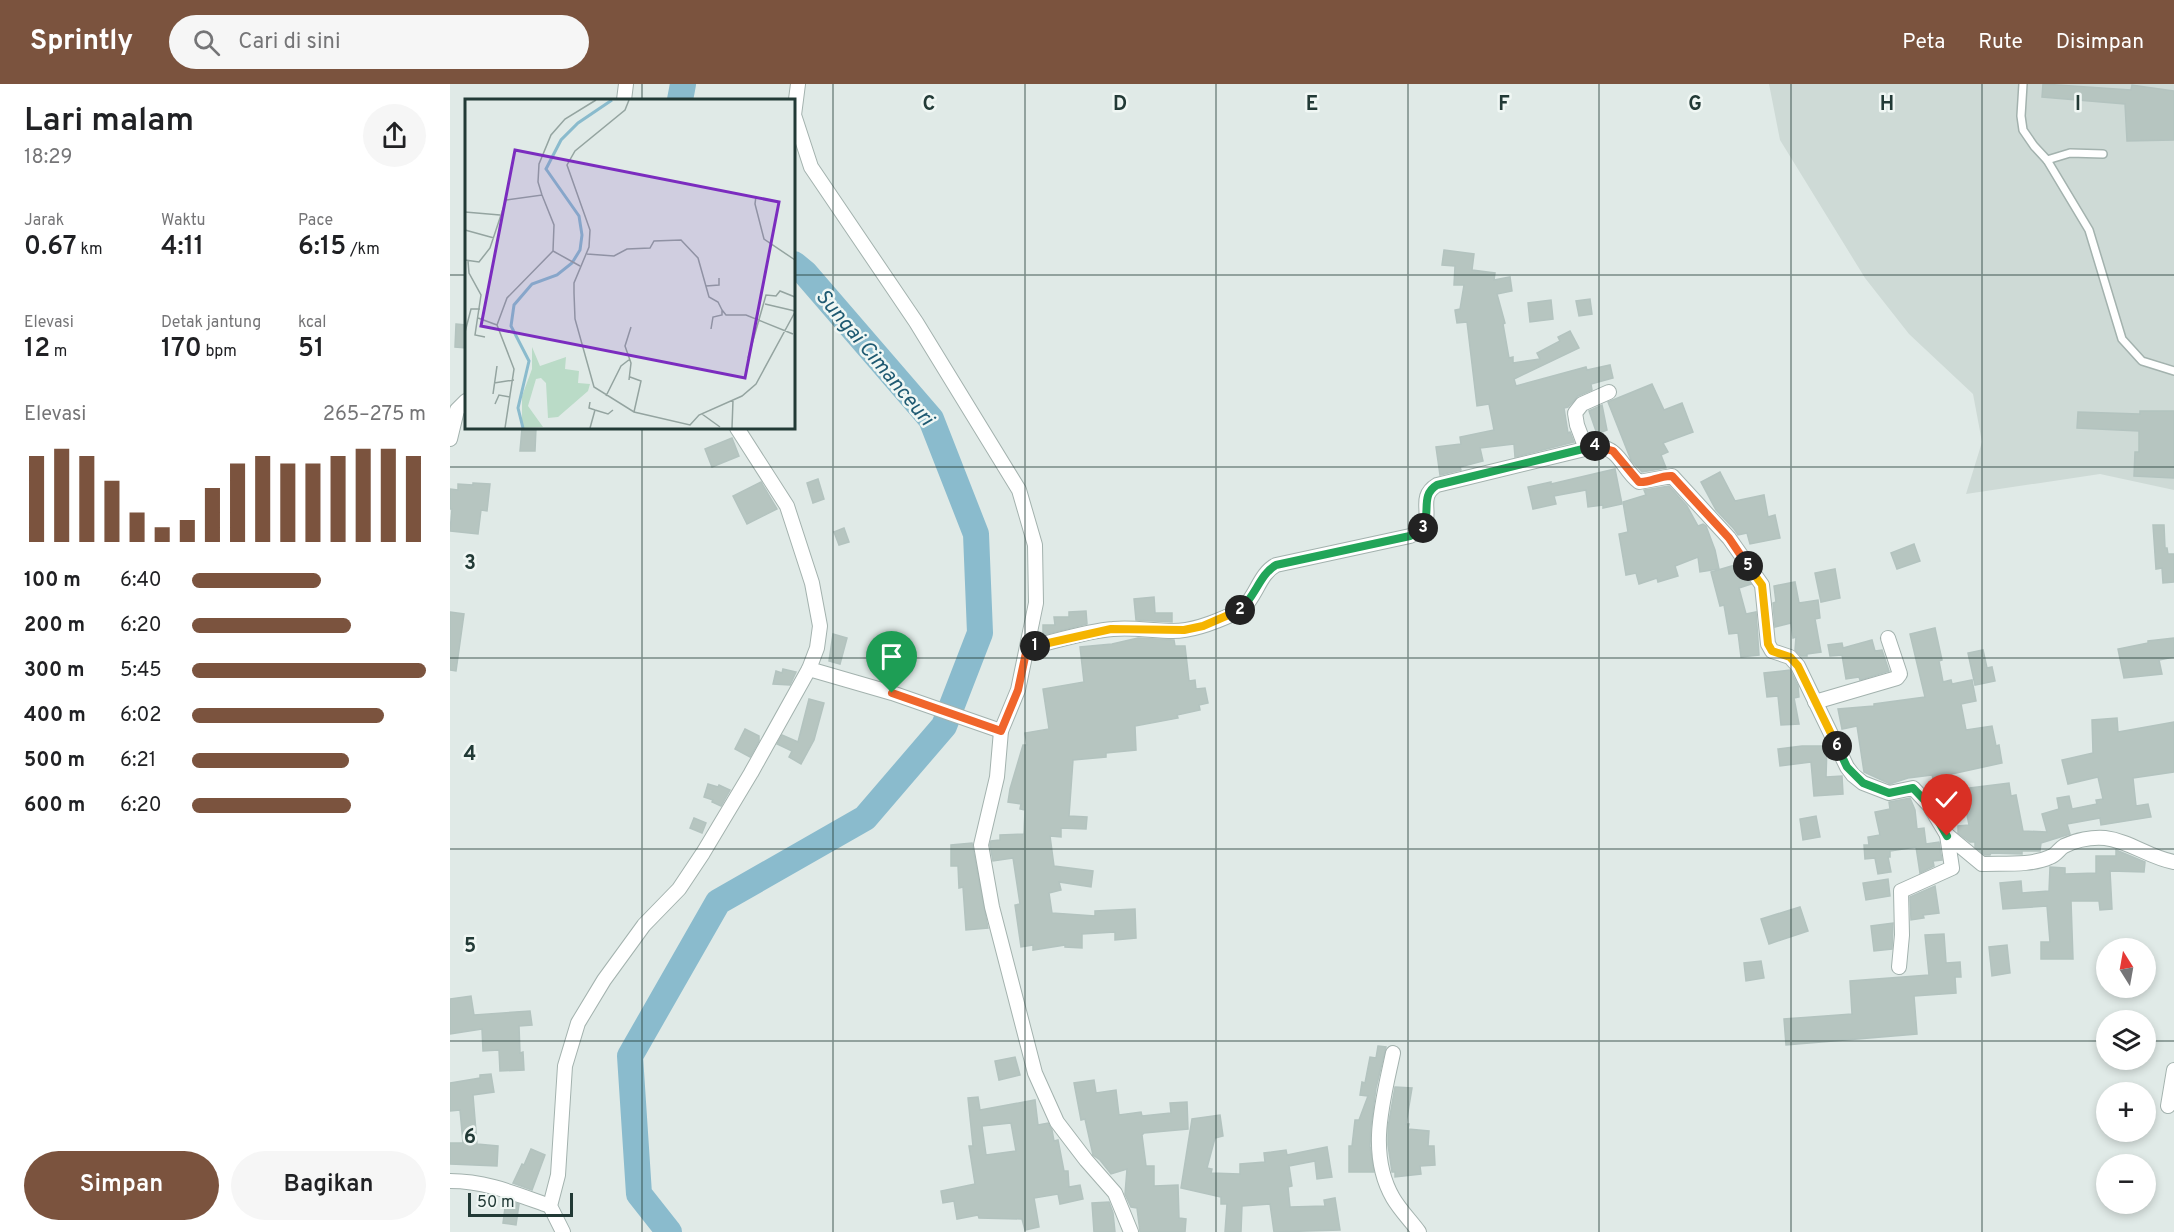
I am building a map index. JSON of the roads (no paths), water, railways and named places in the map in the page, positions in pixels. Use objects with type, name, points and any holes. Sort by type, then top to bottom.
[{"type":"street","points":[[624,99],[626,84]]},
{"type":"street","points":[[795,107],[798,84]]},
{"type":"street","points":[[795,118],[811,167],[915,322],[1019,490],[1035,545],[1036,603],[1018,690],[995,730],[997,777],[981,844],[992,907],[1035,1073],[1057,1122],[1115,1193],[1131,1232]]},
{"type":"street","points":[[1586,449],[1575,413],[1582,404],[1609,393]]},
{"type":"street","points":[[450,439],[457,410],[465,402]]},
{"type":"street","points":[[563,1232],[550,1206],[558,1175],[565,1066],[578,1023],[603,980],[644,925],[679,889],[703,853],[809,669],[817,648],[820,626],[812,583],[787,506],[738,429]]},
{"type":"street","points":[[1027,648],[1111,629],[1145,628],[1173,631],[1203,626],[1238,612],[1249,602],[1268,569],[1276,565],[1410,536],[1419,532],[1426,523],[1427,495],[1437,485],[1596,446],[1613,451],[1639,482],[1672,476],[1729,538],[1762,585],[1768,644],[1772,651],[1790,657],[1798,666],[1847,767],[1863,783],[1889,793],[1913,788],[1929,805],[1947,836],[1982,864],[2032,861],[2051,857],[2063,846],[2078,840],[2104,838],[2142,849],[2157,858],[2174,862]]},
{"type":"street","points":[[1815,702],[1897,678],[1900,674],[1888,638]]},
{"type":"street","points":[[809,669],[892,693],[995,730]]},
{"type":"street","points":[[1899,967],[1902,935],[1901,891],[1952,868],[1947,836]]},
{"type":"street","points":[[1393,1053],[1378,1132],[1383,1176],[1394,1199],[1419,1232]]},
{"type":"street","points":[[2168,1106],[2174,1070]]},
{"type":"street","points":[[450,1181],[491,1185],[550,1206]]},
{"type":"lane","points":[[2023,84],[2021,116],[2023,130],[2047,160],[2089,230],[2122,339],[2142,361],[2174,371]]},
{"type":"lane","points":[[2047,160],[2070,153],[2103,154]]},
{"type":"waterway","name":"Sungai Cimanceuri","points":[[680,99],[683,84]]},
{"type":"waterway","name":"Sungai Cimanceuri","points":[[669,1232],[639,1194],[630,1056],[718,902],[865,818],[944,726],[980,633],[976,534],[931,419],[805,273],[795,265]]}]
